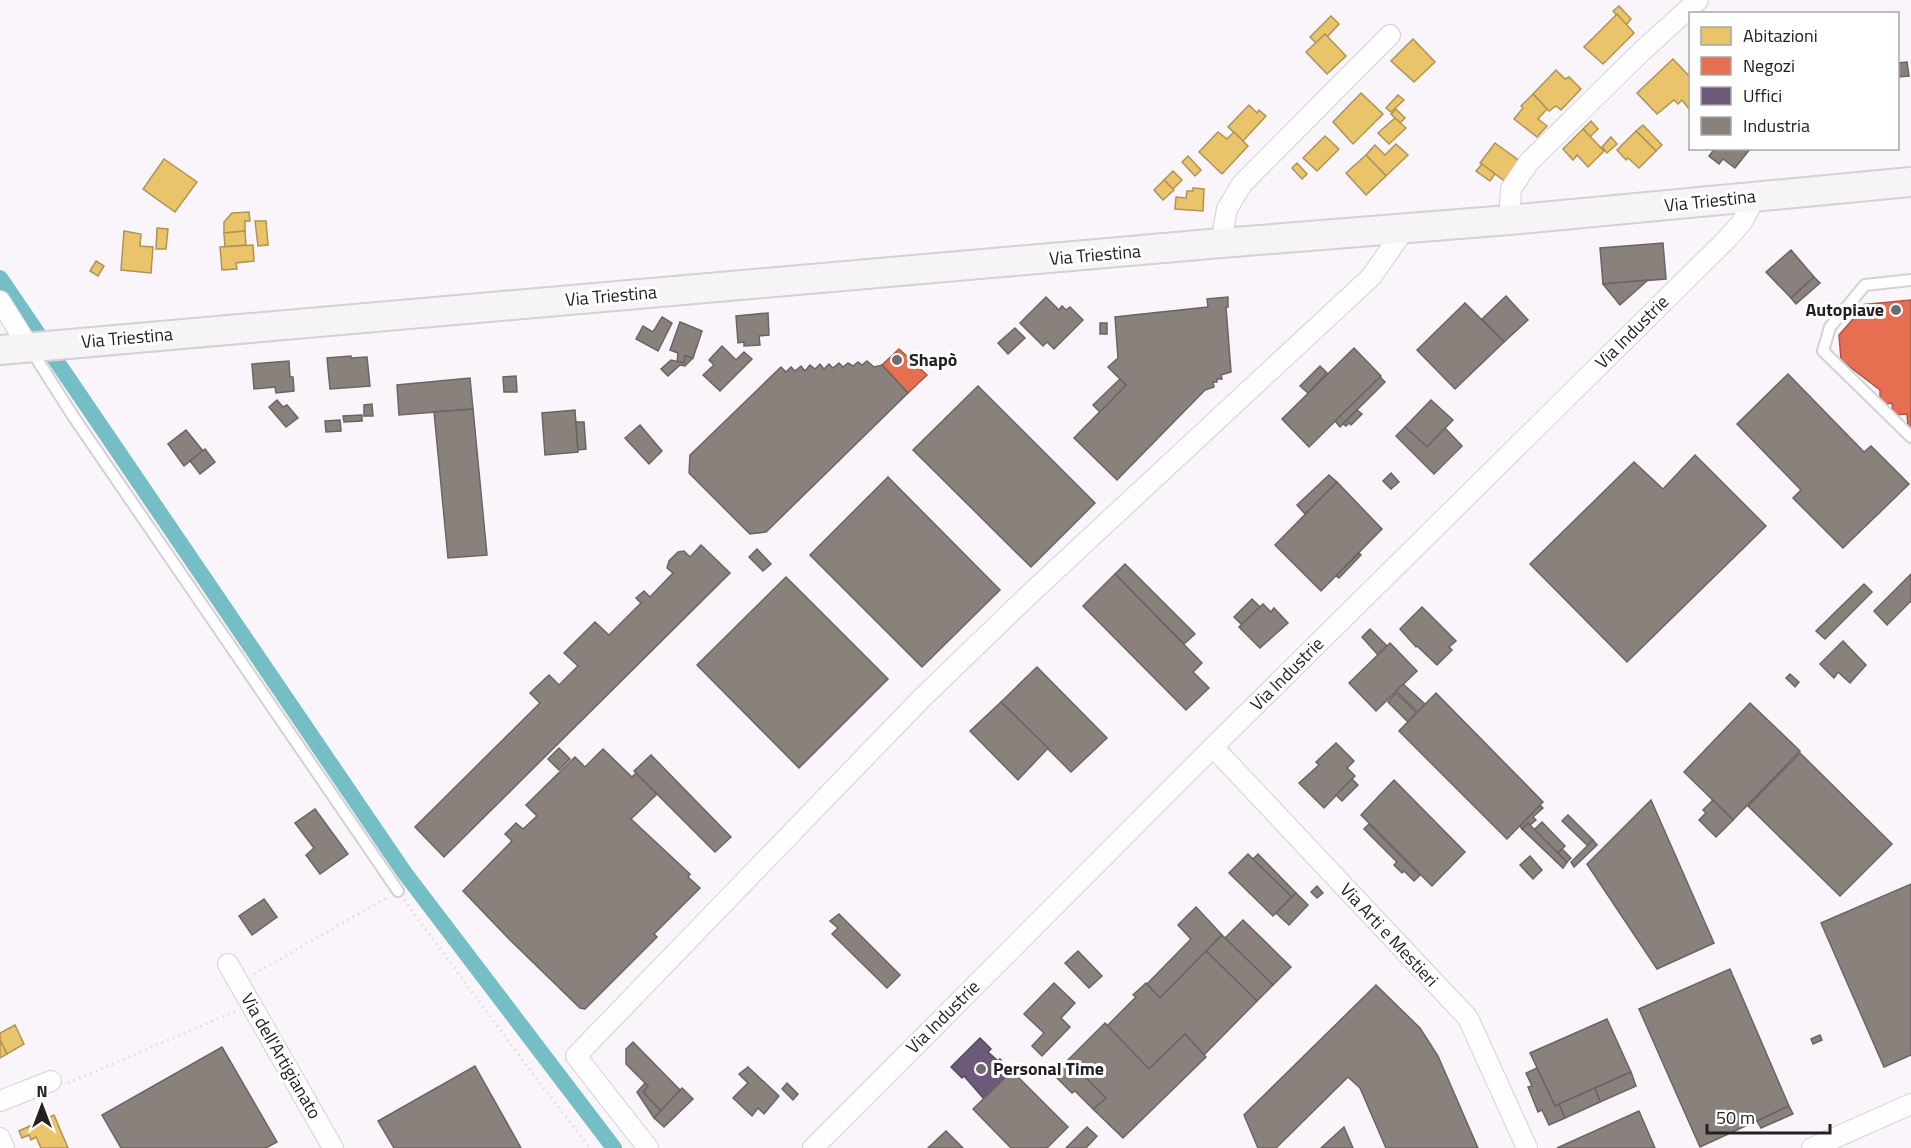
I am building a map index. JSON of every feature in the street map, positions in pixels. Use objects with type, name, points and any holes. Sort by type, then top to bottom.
[{"type":"main road","name":"Via Triestina","points":[[0,350],[1406,227],[1509,220],[1911,182]]},
{"type":"street","points":[[1509,220],[1511,189],[1528,162],[1698,0]]},
{"type":"street","points":[[1221,243],[1227,209],[1242,184],[1390,35]]},
{"type":"street","name":"Via Industrie","points":[[813,1148],[1726,240],[1742,222],[1756,196]]},
{"type":"street","points":[[648,1148],[576,1056],[921,699],[1371,277],[1406,227]]},
{"type":"street","points":[[0,301],[34,347]]},
{"type":"street","name":"Via Arti e Mestieri","points":[[1214,747],[1468,1018],[1527,1148]]},
{"type":"street","name":"Via dell'Artigianato","points":[[228,964],[333,1148]]},
{"type":"street","points":[[0,1101],[51,1081]]},
{"type":"street","points":[[1812,1148],[1911,1104]]},
{"type":"street","points":[[0,1138],[4,1148]]},
{"type":"lane","points":[[1911,280],[1865,285],[1830,327],[1823,351],[1911,437]]},
{"type":"lane","points":[[34,347],[86,435],[398,891]]},
{"type":"path","points":[[248,978],[398,891],[590,1148]]},
{"type":"path","points":[[51,1081],[61,1086],[237,1010]]},
{"type":"building: Abitazioni","points":[[1619,6],[1631,19],[1626,25],[1613,11]]},
{"type":"building: Abitazioni","points":[[1617,14],[1634,33],[1603,64],[1584,47]]},
{"type":"building: Abitazioni","points":[[1331,16],[1339,24],[1327,37],[1325,34],[1316,43],[1310,37]]},
{"type":"building: Abitazioni","points":[[1325,34],[1346,56],[1327,74],[1306,52]]},
{"type":"building: Abitazioni","points":[[1413,39],[1435,62],[1414,82],[1391,61]]},
{"type":"building: Abitazioni","points":[[1673,59],[1689,76],[1689,109],[1682,100],[1678,104],[1674,100],[1657,114],[1637,93]]},
{"type":"building: Abitazioni","points":[[1556,70],[1565,79],[1569,77],[1581,89],[1561,110],[1556,106],[1549,111],[1533,94]]},
{"type":"building: Abitazioni","points":[[1361,93],[1383,114],[1353,144],[1333,122]]},
{"type":"building: Abitazioni","points":[[1533,94],[1547,109],[1538,119],[1547,126],[1537,137],[1514,119],[1523,108],[1521,106]]},
{"type":"building: Abitazioni","points":[[1398,95],[1404,100],[1391,112],[1386,108]]},
{"type":"building: Abitazioni","points":[[1249,105],[1257,113],[1259,110],[1266,116],[1243,141],[1228,127]]},
{"type":"building: Abitazioni","points":[[1396,109],[1405,118],[1400,123],[1391,114]]},
{"type":"building: Abitazioni","points":[[1395,118],[1406,128],[1389,144],[1378,133]]},
{"type":"building: Abitazioni","points":[[1591,121],[1598,129],[1590,137],[1583,129]]},
{"type":"building: Abitazioni","points":[[1643,125],[1662,145],[1656,151],[1636,131]]},
{"type":"building: Abitazioni","points":[[1583,129],[1604,151],[1588,167],[1577,155],[1573,160],[1563,149]]},
{"type":"building: Abitazioni","points":[[1636,131],[1656,151],[1639,168],[1628,158],[1626,160],[1617,150]]},
{"type":"building: Abitazioni","points":[[1218,132],[1227,139],[1234,132],[1248,146],[1222,174],[1199,152]]},
{"type":"building: Abitazioni","points":[[1325,136],[1339,149],[1317,171],[1303,158]]},
{"type":"building: Abitazioni","points":[[1611,137],[1617,144],[1607,153],[1602,147]]},
{"type":"building: Abitazioni","points":[[1495,143],[1521,162],[1506,182],[1480,163]]},
{"type":"building: Abitazioni","points":[[1396,144],[1408,155],[1386,176],[1366,155],[1375,145],[1385,155]]},
{"type":"building: Abitazioni","points":[[1366,155],[1386,176],[1366,195],[1346,173]]},
{"type":"building: Abitazioni","points":[[1188,156],[1201,170],[1195,176],[1182,162]]},
{"type":"building: Abitazioni","points":[[164,159],[197,182],[175,212],[143,189]]},
{"type":"building: Abitazioni","points":[[1297,163],[1307,174],[1302,179],[1292,168]]},
{"type":"building: Abitazioni","points":[[1482,164],[1495,174],[1490,181],[1476,171]]},
{"type":"building: Abitazioni","points":[[1173,171],[1182,180],[1173,189],[1164,180]]},
{"type":"building: Abitazioni","points":[[1164,180],[1174,190],[1163,200],[1154,190]]},
{"type":"building: Abitazioni","points":[[1193,188],[1204,189],[1203,211],[1175,209],[1176,197],[1186,198],[1187,191],[1193,191]]},
{"type":"building: Abitazioni","points":[[249,212],[250,221],[245,221],[245,231],[224,233],[224,222],[232,213]]},
{"type":"building: Abitazioni","points":[[255,221],[266,221],[268,245],[258,246]]},
{"type":"building: Abitazioni","points":[[157,228],[168,229],[166,249],[156,249]]},
{"type":"building: Abitazioni","points":[[124,231],[141,234],[140,246],[153,247],[151,273],[121,270]]},
{"type":"building: Abitazioni","points":[[245,231],[246,245],[225,247],[224,233]]},
{"type":"building: Abitazioni","points":[[253,245],[254,261],[236,263],[237,269],[222,270],[220,247]]},
{"type":"building: Abitazioni","points":[[96,261],[104,266],[98,276],[90,271]]},
{"type":"building: Abitazioni","points":[[15,1025],[24,1044],[7,1054],[0,1040],[0,1033]]},
{"type":"building: Abitazioni","points":[[0,1040],[7,1054],[0,1058]]},
{"type":"building: Abitazioni","points":[[54,1115],[68,1148],[41,1148],[36,1137],[31,1140],[29,1135],[22,1138],[19,1131]]},
{"type":"building: Negozi","points":[[1911,300],[1911,429],[1908,427],[1907,414],[1893,415],[1892,403],[1880,405],[1880,390],[1841,360],[1839,335],[1861,310],[1860,305]]},
{"type":"building: Negozi","points":[[899,349],[927,375],[908,393],[882,365]]},
{"type":"building: Uffici","name":"Personal Time","points":[[980,1038],[991,1049],[988,1052],[998,1061],[1000,1059],[1012,1071],[984,1099],[964,1076],[962,1078],[951,1067]]},
{"type":"building: Industria","points":[[1907,62],[1909,76],[1899,77],[1899,63]]},
{"type":"building: Industria","points":[[1714,150],[1749,150],[1735,168],[1723,159],[1719,164],[1709,156]]},
{"type":"building: Industria","points":[[1663,243],[1666,279],[1603,284],[1600,248]]},
{"type":"building: Industria","points":[[1791,250],[1814,277],[1791,298],[1766,272]]},
{"type":"building: Industria","points":[[1814,277],[1820,283],[1796,304],[1791,298]]},
{"type":"building: Industria","points":[[1648,280],[1620,305],[1603,284]]},
{"type":"building: Industria","points":[[1506,296],[1528,320],[1504,342],[1482,319]]},
{"type":"building: Industria","points":[[1046,297],[1059,310],[1062,306],[1066,310],[1070,307],[1083,320],[1054,349],[1047,342],[1043,346],[1020,323]]},
{"type":"building: Industria","points":[[1228,297],[1228,307],[1226,307],[1231,372],[1221,375],[1222,379],[1213,382],[1214,387],[1205,390],[1117,480],[1074,438],[1126,385],[1108,367],[1118,358],[1115,317],[1208,307],[1207,299]]},
{"type":"building: Industria","points":[[1465,303],[1504,342],[1455,389],[1417,350]]},
{"type":"building: Industria","points":[[768,313],[769,335],[759,336],[760,345],[744,346],[744,342],[738,343],[736,316]]},
{"type":"building: Industria","points":[[662,317],[672,323],[658,351],[636,339],[643,326],[653,332]]},
{"type":"building: Industria","points":[[680,322],[702,331],[693,358],[685,356],[684,363],[677,362],[678,353],[670,350]]},
{"type":"building: Industria","points":[[1100,323],[1107,323],[1107,334],[1100,334]]},
{"type":"building: Industria","points":[[1015,328],[1025,338],[1008,354],[998,343]]},
{"type":"building: Industria","points":[[722,346],[736,360],[744,352],[752,359],[720,391],[703,375],[714,365],[709,360]]},
{"type":"building: Industria","points":[[1354,348],[1381,376],[1309,447],[1282,419]]},
{"type":"building: Industria","points":[[351,356],[351,358],[367,357],[370,386],[330,389],[327,358]]},
{"type":"building: Industria","points":[[685,356],[693,358],[685,366],[680,365],[668,376],[661,369],[671,360],[684,363]]},
{"type":"building: Industria","points":[[289,361],[294,391],[276,393],[275,387],[254,389],[252,364]]},
{"type":"building: Industria","points":[[867,361],[874,367],[882,365],[908,393],[766,532],[750,534],[689,473],[690,455],[781,367],[786,372],[791,367],[795,371],[801,366],[805,371],[810,365],[815,369],[820,364],[824,369],[829,364],[833,368],[839,363],[843,367],[848,363],[853,366],[858,362],[862,365]]},
{"type":"building: Industria","points":[[1320,366],[1327,373],[1308,393],[1300,386]]},
{"type":"building: Industria","points":[[1788,374],[1864,452],[1871,446],[1909,484],[1843,548],[1793,498],[1801,490],[1737,424]]},
{"type":"building: Industria","points":[[516,376],[517,392],[504,392],[503,377]]},
{"type":"building: Industria","points":[[1380,377],[1385,382],[1340,427],[1335,421]]},
{"type":"building: Industria","points":[[470,378],[473,409],[399,415],[397,385]]},
{"type":"building: Industria","points":[[1120,379],[1126,385],[1100,412],[1093,405]]},
{"type":"building: Industria","points":[[978,386],[1095,503],[1031,567],[913,450]]},
{"type":"building: Industria","points":[[277,400],[283,407],[287,405],[298,418],[286,427],[269,407]]},
{"type":"building: Industria","points":[[1431,400],[1453,420],[1427,447],[1405,427]]},
{"type":"building: Industria","points":[[372,404],[373,416],[364,416],[364,405]]},
{"type":"building: Industria","points":[[473,409],[487,555],[448,558],[434,412]]},
{"type":"building: Industria","points":[[575,410],[578,452],[545,455],[542,413]]},
{"type":"building: Industria","points":[[1357,410],[1362,414],[1351,425],[1343,424]]},
{"type":"building: Industria","points":[[362,415],[362,421],[344,422],[343,416]]},
{"type":"building: Industria","points":[[340,420],[341,431],[326,432],[325,421]]},
{"type":"building: Industria","points":[[576,422],[584,422],[586,449],[578,450]]},
{"type":"building: Industria","points":[[640,425],[662,451],[649,464],[625,438]]},
{"type":"building: Industria","points":[[1405,427],[1427,447],[1445,428],[1462,446],[1434,474],[1396,436]]},
{"type":"building: Industria","points":[[186,430],[203,451],[184,466],[168,444]]},
{"type":"building: Industria","points":[[205,449],[215,462],[200,474],[190,461]]},
{"type":"building: Industria","points":[[1695,455],[1766,526],[1627,662],[1530,564],[1634,462],[1663,489]]},
{"type":"building: Industria","points":[[1391,473],[1399,482],[1391,489],[1383,481]]},
{"type":"building: Industria","points":[[1329,475],[1337,482],[1305,514],[1297,505]]},
{"type":"building: Industria","points":[[888,477],[1000,590],[922,667],[810,555]]},
{"type":"building: Industria","points":[[1337,482],[1382,529],[1321,591],[1275,545]]},
{"type":"building: Industria","points":[[701,545],[730,573],[444,857],[415,827],[540,703],[530,693],[549,675],[559,685],[578,666],[564,653],[595,622],[609,635],[641,603],[636,598],[644,591],[650,597],[673,573],[667,568],[669,561],[678,552],[684,551],[690,557]]},
{"type":"building: Industria","points":[[757,549],[771,564],[763,571],[749,557]]},
{"type":"building: Industria","points":[[1359,553],[1361,555],[1339,578],[1336,576]]},
{"type":"building: Industria","points":[[1125,564],[1195,634],[1184,644],[1115,574]]},
{"type":"building: Industria","points":[[1115,574],[1202,663],[1193,672],[1209,688],[1186,710],[1083,606]]},
{"type":"building: Industria","points":[[1911,574],[1911,601],[1887,625],[1874,611]]},
{"type":"building: Industria","points":[[786,577],[888,679],[799,768],[697,665]]},
{"type":"building: Industria","points":[[1864,584],[1872,592],[1825,639],[1816,631]]},
{"type":"building: Industria","points":[[1252,599],[1260,607],[1242,625],[1234,617]]},
{"type":"building: Industria","points":[[1263,604],[1271,612],[1274,608],[1288,623],[1260,648],[1239,627]]},
{"type":"building: Industria","points":[[1422,607],[1456,641],[1449,647],[1452,650],[1437,665],[1400,629]]},
{"type":"building: Industria","points":[[1370,629],[1387,646],[1378,655],[1362,637]]},
{"type":"building: Industria","points":[[1843,641],[1866,665],[1850,683],[1838,672],[1834,678],[1820,664]]},
{"type":"building: Industria","points":[[1390,643],[1417,671],[1376,711],[1349,683]]},
{"type":"building: Industria","points":[[1037,667],[1107,738],[1071,772],[1001,702]]},
{"type":"building: Industria","points":[[1790,674],[1799,682],[1795,687],[1786,678]]},
{"type":"building: Industria","points":[[1403,684],[1425,704],[1418,712],[1396,691]]},
{"type":"building: Industria","points":[[1396,693],[1417,713],[1408,722],[1388,702]]},
{"type":"building: Industria","points":[[1436,693],[1543,802],[1507,839],[1399,731]]},
{"type":"building: Industria","points":[[1001,702],[1048,748],[1018,780],[970,731]]},
{"type":"building: Industria","points":[[1750,703],[1800,751],[1733,820],[1684,772]]},
{"type":"building: Industria","points":[[1336,743],[1354,761],[1347,768],[1355,776],[1324,808],[1299,783],[1319,765],[1316,762]]},
{"type":"building: Industria","points":[[559,748],[570,759],[559,770],[548,759]]},
{"type":"building: Industria","points":[[603,749],[632,777],[636,773],[657,794],[631,819],[690,874],[688,877],[700,888],[654,934],[657,937],[585,1009],[580,1008],[463,891],[512,841],[505,834],[516,823],[523,829],[537,816],[526,805],[575,757],[585,767]]},
{"type":"building: Industria","points":[[1800,753],[1892,844],[1840,896],[1748,806]]},
{"type":"building: Industria","points":[[651,755],[731,837],[715,852],[634,771]]},
{"type":"building: Industria","points":[[1352,779],[1358,785],[1342,801],[1336,795]]},
{"type":"building: Industria","points":[[1394,780],[1465,852],[1432,886],[1361,815]]},
{"type":"building: Industria","points":[[1651,800],[1714,943],[1657,969],[1587,864]]},
{"type":"building: Industria","points":[[1713,800],[1733,820],[1716,837],[1699,820],[1706,813],[1703,810]]},
{"type":"building: Industria","points":[[1540,805],[1543,808],[1533,817],[1536,820],[1530,825],[1528,823],[1522,829],[1520,826]]},
{"type":"building: Industria","points":[[315,809],[348,854],[320,874],[306,855],[314,848],[295,823]]},
{"type":"building: Industria","points":[[1568,815],[1593,840],[1587,845],[1562,821]]},
{"type":"building: Industria","points":[[1542,822],[1565,846],[1558,853],[1534,830]]},
{"type":"building: Industria","points":[[1528,823],[1567,862],[1563,868],[1522,829]]},
{"type":"building: Industria","points":[[1369,824],[1420,875],[1414,881],[1394,865],[1397,862],[1364,829]]},
{"type":"building: Industria","points":[[1593,840],[1597,845],[1574,867],[1571,862]]},
{"type":"building: Industria","points":[[1562,849],[1571,858],[1567,862],[1558,853]]},
{"type":"building: Industria","points":[[1248,854],[1292,897],[1273,916],[1229,873]]},
{"type":"building: Industria","points":[[1258,854],[1296,893],[1292,897],[1253,859]]},
{"type":"building: Industria","points":[[1530,856],[1542,870],[1533,879],[1520,865]]},
{"type":"building: Industria","points":[[1911,884],[1911,1055],[1884,1067],[1821,923]]},
{"type":"building: Industria","points":[[1317,886],[1323,893],[1317,898],[1311,892]]},
{"type":"building: Industria","points":[[1296,893],[1308,905],[1289,925],[1276,913]]},
{"type":"building: Industria","points":[[264,899],[277,917],[252,935],[239,916]]},
{"type":"building: Industria","points":[[1196,907],[1222,935],[1160,998],[1147,984],[1191,939],[1178,925]]},
{"type":"building: Industria","points":[[839,914],[900,975],[887,988],[832,934],[838,928],[830,921]]},
{"type":"building: Industria","points":[[1243,920],[1291,967],[1273,985],[1225,938]]},
{"type":"building: Industria","points":[[1222,935],[1273,985],[1257,1001],[1206,951]]},
{"type":"building: Industria","points":[[1078,951],[1102,976],[1089,988],[1065,963]]},
{"type":"building: Industria","points":[[1206,951],[1257,1001],[1204,1055],[1185,1034],[1149,1069],[1107,1026],[1136,997],[1133,995],[1146,983],[1160,998]]},
{"type":"building: Industria","points":[[1730,969],[1789,1106],[1700,1147],[1639,1009]]},
{"type":"building: Industria","points":[[1054,983],[1075,1003],[1061,1018],[1070,1027],[1042,1056],[1032,1046],[1044,1033],[1024,1014]]},
{"type":"building: Industria","points":[[1376,985],[1420,1028],[1438,1056],[1478,1148],[1386,1148],[1360,1088],[1348,1077],[1276,1148],[1258,1148],[1244,1115]]},
{"type":"building: Industria","points":[[1607,1019],[1631,1072],[1555,1106],[1530,1053]]},
{"type":"building: Industria","points":[[1105,1023],[1149,1069],[1185,1034],[1206,1057],[1123,1138],[1093,1109],[1106,1098],[1068,1060]]},
{"type":"building: Industria","points":[[1820,1035],[1822,1040],[1813,1044],[1811,1039]]},
{"type":"building: Industria","points":[[633,1042],[680,1090],[661,1111],[643,1092],[648,1086],[626,1064],[626,1049]]},
{"type":"building: Industria","points":[[222,1047],[277,1142],[266,1148],[121,1148],[102,1115]]},
{"type":"building: Industria","points":[[1070,1062],[1106,1098],[1093,1109],[1055,1076]]},
{"type":"building: Industria","points":[[475,1066],[521,1148],[394,1148],[378,1121]]},
{"type":"building: Industria","points":[[748,1067],[779,1096],[764,1114],[758,1108],[752,1116],[733,1098],[748,1083],[739,1074]]},
{"type":"building: Industria","points":[[1537,1068],[1555,1106],[1559,1104],[1565,1118],[1549,1125],[1542,1110],[1538,1112],[1528,1087],[1532,1086],[1526,1073]]},
{"type":"building: Industria","points":[[1012,1071],[1068,1127],[1047,1148],[1011,1148],[973,1109]]},
{"type":"building: Industria","points":[[1631,1072],[1636,1086],[1600,1102],[1595,1088]]},
{"type":"building: Industria","points":[[645,1083],[648,1086],[643,1092],[661,1111],[654,1118],[637,1092]]},
{"type":"building: Industria","points":[[787,1083],[798,1094],[793,1100],[782,1089]]},
{"type":"building: Industria","points":[[682,1088],[693,1099],[664,1127],[654,1118]]},
{"type":"building: Industria","points":[[1595,1088],[1600,1102],[1565,1118],[1559,1104]]},
{"type":"building: Industria","points":[[1789,1106],[1793,1114],[1761,1128],[1757,1121]]},
{"type":"building: Industria","points":[[1639,1111],[1655,1148],[1557,1148]]},
{"type":"building: Industria","points":[[1087,1127],[1097,1136],[1086,1148],[1066,1148]]},
{"type":"building: Industria","points":[[1344,1127],[1353,1148],[1321,1148]]},
{"type":"building: Industria","points":[[946,1131],[963,1148],[928,1148]]},
{"type":"waterway","points":[[0,278],[404,872],[614,1148]]},
{"type":"place","name":"Autopiave","points":[[1896,310]]},
{"type":"place","name":"Shapò","points":[[897,360]]},
{"type":"place","name":"Personal Time","points":[[981,1069]]}]
